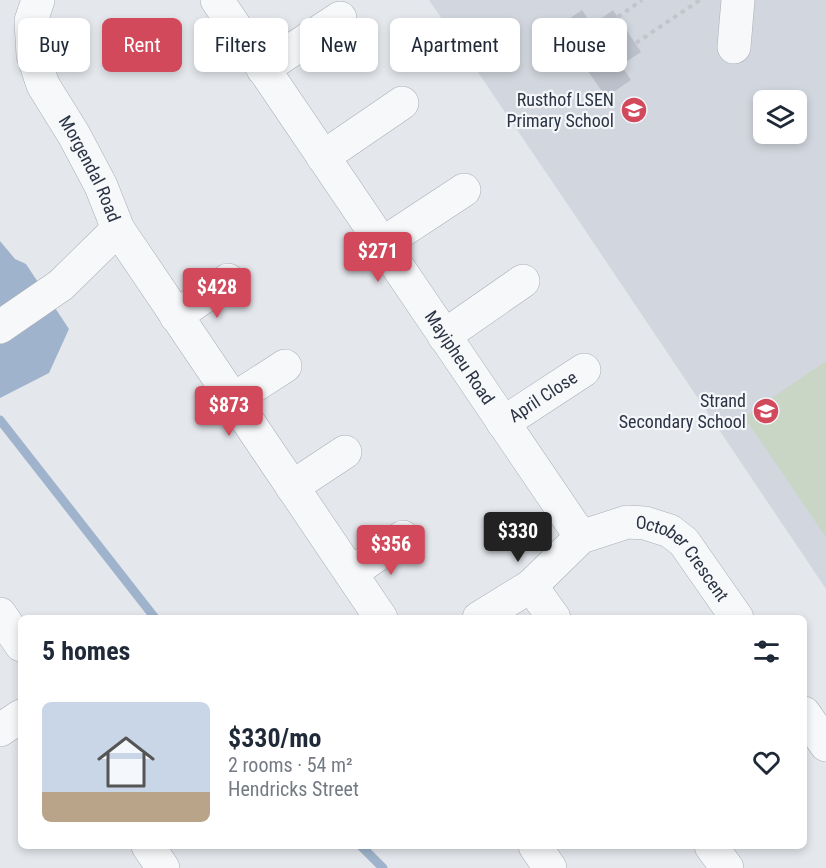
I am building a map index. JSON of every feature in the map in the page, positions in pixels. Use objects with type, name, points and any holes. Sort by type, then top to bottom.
[{"type":"street","name":"Morgendal Road","points":[[0,327],[52,290],[91,257],[118,229],[101,186],[74,135],[43,85],[33,55],[31,21],[38,0]]},
{"type":"street","name":"Mayipheu Road","points":[[217,0],[229,18]]},
{"type":"street","points":[[734,47],[738,0]]},
{"type":"street","name":"Mayipheu Road","points":[[265,72],[581,537]]},
{"type":"street","points":[[323,157],[402,103]]},
{"type":"street","points":[[382,244],[464,190]]},
{"type":"street","points":[[118,229],[379,615]]},
{"type":"street","points":[[177,316],[228,280]]},
{"type":"street","points":[[444,336],[523,281]]},
{"type":"street","points":[[234,399],[285,366]]},
{"type":"street","name":"April Close","points":[[503,423],[584,370]]},
{"type":"street","points":[[292,487],[345,452]]},
{"type":"street","name":"October Crescent","points":[[581,537],[627,522],[645,523],[670,531],[684,542],[735,615]]},
{"type":"street","points":[[351,573],[403,537]]},
{"type":"street","points":[[484,615],[531,586],[581,537]]},
{"type":"street","points":[[531,586],[552,615]]},
{"type":"street","points":[[0,614],[18,641]]},
{"type":"street","points":[[807,717],[826,745]]},
{"type":"street","points":[[0,730],[18,718]]},
{"type":"street","points":[[150,849],[163,868]]},
{"type":"street","points":[[537,849],[550,868]]},
{"type":"street","points":[[713,849],[727,868]]},
{"type":"path","points":[[618,17],[642,0]]},
{"type":"path","points":[[636,43],[700,0]]},
{"type":"shaded area","points":[[429,0],[826,0],[826,589],[478,72],[520,72],[520,18],[441,18]]},
{"type":"green space","points":[[826,361],[826,537],[744,417]]},
{"type":"water","points":[[0,241],[15,259],[26,264],[69,329],[49,373],[0,398]]},
{"type":"building","points":[[582,10],[587,18],[570,18]]},
{"type":"building","points":[[613,10],[618,18],[602,18]]},
{"type":"building","points":[[627,31],[641,52],[627,61]]},
{"type":"building","points":[[588,72],[626,72],[631,80],[606,97]]},
{"type":"waterway","points":[[0,420],[153,615]]},
{"type":"waterway","points":[[364,849],[383,868]]},
{"type":"place","name":"Rusthof LSEN Primary School","points":[[634,110]]},
{"type":"place","name":"Strand Secondary School","points":[[766,411]]}]
